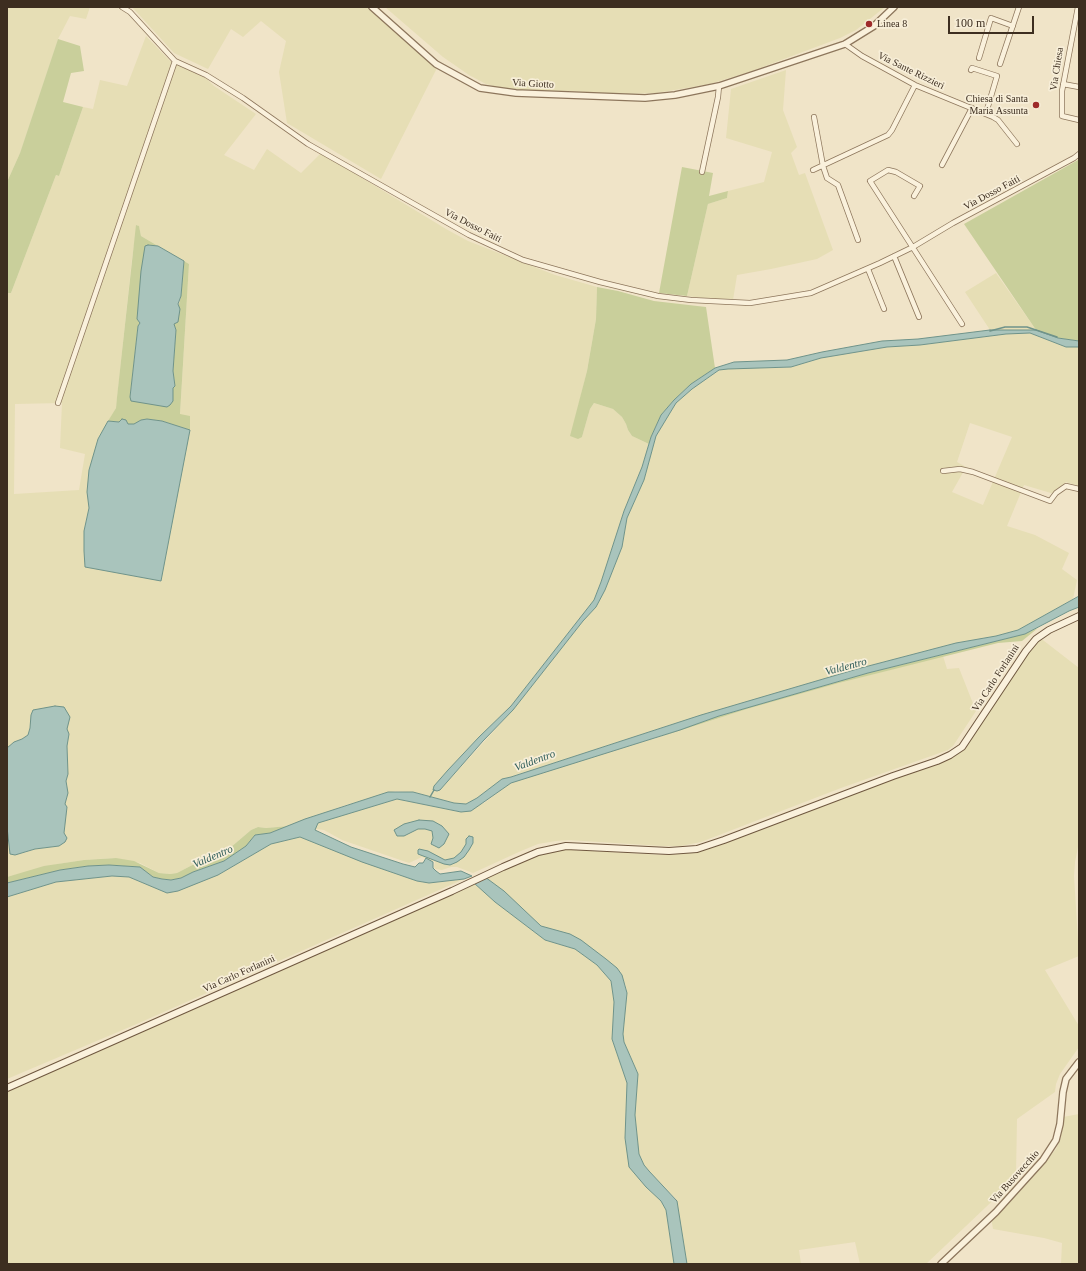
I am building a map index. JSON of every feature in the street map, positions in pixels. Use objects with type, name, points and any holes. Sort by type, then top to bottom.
[{"type":"main road","name":"Via Carlo Forlanini","points":[[7,1088],[538,852],[557,847],[581,846],[669,852],[697,849],[937,761],[956,752],[962,747],[1026,651],[1036,639],[1049,630],[1079,616]]},
{"type":"street","name":"Via Dosso Faiti","points":[[122,7],[130,12],[175,61],[206,75],[243,98],[308,144],[469,235],[523,260],[600,282],[658,296],[750,303],[811,293],[868,269],[913,247],[1079,154]]},
{"type":"street","name":"Via Giotto","points":[[372,7],[436,64],[480,88],[516,93],[645,98],[675,95],[719,86],[845,44],[874,26],[894,7]]},
{"type":"street","points":[[1000,64],[1019,7]]},
{"type":"street","name":"Via Chiesa","points":[[1078,7],[1063,84],[1062,116],[1079,120]]},
{"type":"street","points":[[979,58],[991,18],[1013,26]]},
{"type":"street","name":"Via Sante Rizzieri","points":[[845,44],[862,56],[915,85],[986,113],[998,120],[1017,144]]},
{"type":"street","points":[[58,403],[175,61]]},
{"type":"street","points":[[971,70],[972,68],[997,76],[986,113]]},
{"type":"street","points":[[1063,84],[1079,87]]},
{"type":"street","points":[[813,170],[888,135],[915,85]]},
{"type":"street","points":[[702,172],[719,86]]},
{"type":"street","points":[[942,165],[972,108]]},
{"type":"street","points":[[814,117],[822,152],[823,166],[827,178],[838,185],[858,240]]},
{"type":"street","points":[[914,196],[920,186],[896,172],[888,170],[870,181],[962,324]]},
{"type":"street","points":[[894,256],[919,317]]},
{"type":"street","points":[[868,269],[884,309]]},
{"type":"street","points":[[943,471],[960,469],[973,472],[1050,501],[1056,493],[1066,486],[1079,488]]},
{"type":"street","name":"Via Busovecchio","points":[[941,1264],[996,1212],[1043,1160],[1056,1140],[1060,1124],[1063,1092],[1066,1079],[1079,1062]]},
{"type":"shaded area","points":[[7,7],[90,7],[86,19],[70,16],[58,39],[20,153],[7,182]]},
{"type":"shaded area","points":[[132,7],[369,7],[438,66],[381,179],[287,123],[279,72],[286,41],[261,21],[243,37],[231,29],[208,69],[174,53]]},
{"type":"shaded area","points":[[385,7],[885,7],[856,30],[840,38],[752,71],[710,84],[655,93],[628,94],[532,91],[505,89],[486,84],[469,75],[443,57]]},
{"type":"shaded area","points":[[146,36],[169,60],[206,78],[214,86],[256,114],[224,155],[254,170],[267,149],[301,173],[321,153],[468,241],[555,275],[597,287],[596,319],[587,371],[571,436],[582,437],[590,409],[594,403],[613,409],[622,417],[632,436],[649,444],[642,467],[624,511],[594,600],[511,706],[448,770],[442,778],[440,790],[513,710],[583,621],[596,607],[605,590],[622,547],[627,518],[644,480],[656,436],[676,403],[692,389],[720,370],[791,367],[821,358],[887,347],[920,345],[1023,332],[1030,333],[1066,347],[1079,347],[1079,486],[1066,482],[1054,494],[1024,485],[1007,526],[1035,535],[1069,553],[1062,569],[1077,580],[1073,599],[1018,630],[996,636],[956,643],[857,669],[670,725],[502,779],[477,798],[466,804],[454,803],[413,792],[395,791],[343,806],[289,826],[266,828],[258,827],[251,830],[224,853],[202,860],[177,873],[159,873],[140,863],[114,858],[84,860],[58,864],[7,877],[7,827],[10,854],[24,853],[35,849],[59,846],[67,838],[64,833],[67,810],[65,804],[67,798],[67,746],[69,734],[66,729],[67,725],[55,706],[31,715],[31,724],[28,735],[14,742],[7,748],[7,293],[11,293],[56,175],[59,176],[83,107],[93,109],[100,80],[127,86]],"holes":[[[137,225],[141,236],[189,264],[180,415],[190,427],[161,580],[85,567],[84,531],[89,508],[87,492],[98,439],[116,408]],[[62,403],[60,448],[85,454],[79,490],[14,494],[15,404]],[[970,423],[1012,437],[983,505],[952,492],[966,467],[957,462]]]},
{"type":"shaded area","points":[[786,70],[783,110],[797,147],[791,153],[799,175],[805,173],[833,250],[817,259],[737,275],[733,300],[687,296],[708,204],[727,198],[728,191],[764,182],[772,152],[726,138],[731,89]]},
{"type":"shaded area","points":[[996,273],[1036,330],[990,330],[965,292]]},
{"type":"shaded area","points":[[1039,637],[1079,668],[1079,842],[1074,876],[1079,956],[1045,970],[1079,1026],[1079,1047],[1060,1074],[1055,1092],[1017,1119],[1016,1176],[1006,1188],[926,1264],[860,1264],[855,1242],[799,1250],[801,1264],[687,1264],[676,1199],[644,1165],[639,1154],[635,1115],[638,1074],[624,1042],[623,1034],[627,992],[625,983],[541,926],[485,877],[524,859],[557,849],[661,855],[682,854],[703,850],[844,796],[952,757],[959,752],[1023,655]]},
{"type":"shaded area","points":[[943,656],[947,669],[959,668],[976,711],[953,746],[948,750],[841,788],[701,842],[681,846],[662,846],[568,840],[556,841],[538,844],[473,873],[457,867],[442,870],[435,869],[435,862],[422,857],[409,863],[342,840],[324,830],[315,830],[317,823],[397,799],[460,812],[484,803],[511,783],[556,768],[654,738],[652,740],[747,709]]},
{"type":"shaded area","points":[[300,837],[396,874],[422,882],[432,883],[464,879],[139,1023],[7,1079],[7,897],[56,882],[112,876],[129,877],[167,893],[218,875],[271,844]]},
{"type":"shaded area","points":[[474,883],[495,902],[545,940],[575,949],[597,965],[611,981],[614,1002],[612,1039],[627,1083],[625,1138],[646,1187],[661,1201],[666,1210],[674,1264],[7,1264],[7,1089],[441,899]]},
{"type":"shaded area","points":[[1079,1114],[1079,1264],[1061,1264],[1062,1243],[1044,1238],[993,1229],[991,1217],[1033,1176],[1056,1149],[1061,1137],[1063,1117]]},
{"type":"green space","points":[[58,39],[80,46],[84,71],[71,73],[63,102],[83,107],[59,176],[56,175],[11,293],[7,293],[7,182],[20,153]]},
{"type":"green space","points":[[1078,160],[1079,341],[1058,338],[1036,330],[964,224]]},
{"type":"green space","points":[[682,167],[713,173],[709,196],[728,191],[727,198],[708,204],[687,296],[659,293]]},
{"type":"green space","points":[[136,225],[139,226],[141,236],[158,246],[148,245],[137,318],[140,323],[138,326],[130,397],[173,401],[173,388],[175,385],[173,371],[176,330],[174,324],[181,296],[184,261],[189,264],[180,414],[190,416],[190,430],[162,421],[147,419],[141,420],[135,424],[128,424],[122,419],[119,422],[108,421],[116,408]]},
{"type":"green space","points":[[597,287],[654,301],[706,307],[715,368],[691,384],[674,400],[661,415],[649,444],[632,436],[622,417],[613,409],[594,403],[590,409],[582,437],[578,439],[570,436],[587,371],[596,319]]},
{"type":"green space","points":[[1038,628],[1022,641],[998,643],[839,683],[747,709],[648,741],[719,716],[868,673],[1025,634]]},
{"type":"green space","points":[[289,826],[270,833],[255,835],[246,846],[224,861],[181,878],[171,880],[162,879],[153,877],[139,867],[109,865],[60,870],[7,883],[7,877],[44,866],[84,860],[116,858],[134,861],[159,873],[177,873],[202,860],[224,853],[251,830],[258,827],[266,828]]},
{"type":"water","points":[[145,246],[158,246],[184,261],[181,296],[178,304],[180,309],[178,322],[174,324],[176,330],[173,371],[175,386],[173,388],[173,401],[167,407],[131,401],[130,397],[138,326],[140,323],[137,319],[141,271]]},
{"type":"water","points":[[990,330],[1036,330],[1058,338],[1079,341],[1079,347],[1066,347],[1030,333],[1006,334],[920,345],[887,347],[821,358],[791,367],[719,370],[692,389],[676,403],[656,436],[644,480],[627,518],[622,547],[605,590],[596,607],[583,621],[513,710],[483,741],[440,790],[433,790],[434,786],[448,770],[511,706],[594,600],[624,511],[642,467],[651,437],[661,415],[691,384],[715,368],[734,362],[787,360],[882,341],[918,339]]},
{"type":"water","points":[[122,419],[126,420],[128,424],[134,424],[141,420],[147,419],[162,421],[190,430],[161,581],[85,567],[84,531],[89,508],[87,492],[89,470],[98,439],[108,421],[119,422]]},
{"type":"water","points":[[1079,596],[1079,607],[1025,634],[868,673],[719,716],[680,730],[511,783],[471,811],[461,812],[397,799],[318,823],[315,830],[351,847],[403,864],[415,867],[419,863],[423,863],[426,858],[433,862],[433,868],[440,874],[461,871],[472,876],[464,879],[429,883],[417,881],[362,862],[300,837],[271,844],[218,875],[178,891],[167,893],[129,877],[112,876],[56,882],[7,897],[7,883],[60,870],[88,866],[109,865],[140,867],[153,877],[171,880],[181,878],[224,861],[246,846],[255,835],[270,833],[305,819],[388,792],[413,792],[454,803],[466,804],[477,798],[502,779],[701,715],[857,669],[956,643],[996,636],[1018,630]]},
{"type":"water","points":[[55,706],[64,707],[70,717],[67,729],[69,734],[67,746],[68,774],[66,781],[68,793],[65,804],[67,807],[64,833],[67,838],[65,842],[59,846],[35,849],[15,855],[10,854],[7,827],[7,748],[14,742],[28,735],[33,710]]},
{"type":"water","points":[[419,820],[433,821],[442,826],[449,834],[444,844],[439,848],[431,844],[433,838],[432,831],[425,829],[418,829],[404,836],[397,836],[394,830],[404,824]]},
{"type":"water","points":[[469,836],[473,837],[473,843],[469,850],[464,857],[450,865],[418,854],[419,849],[428,851],[445,860],[454,858],[461,852],[466,844],[466,839]]},
{"type":"water","points":[[485,877],[504,891],[541,926],[570,934],[581,940],[617,968],[622,975],[627,993],[623,1034],[624,1042],[638,1074],[635,1115],[639,1154],[644,1165],[677,1201],[687,1264],[674,1264],[666,1210],[661,1201],[646,1187],[629,1167],[625,1138],[627,1083],[612,1039],[614,1002],[611,981],[597,965],[575,949],[545,940],[495,902],[474,883]]},
{"type":"waterway","points":[[990,331],[1005,327],[1027,327],[1057,337]]},
{"type":"waterway","points":[[430,797],[434,790]]},
{"type":"place","name":"Linea 8","points":[[869,24]]},
{"type":"place","name":"Chiesa di Santa Maria Assunta","points":[[1036,105]]},
{"type":"water label","name":"Valdentro","points":[[846,667]]},
{"type":"water label","name":"Valdentro","points":[[535,761]]},
{"type":"water label","name":"Valdentro","points":[[213,857]]}]
